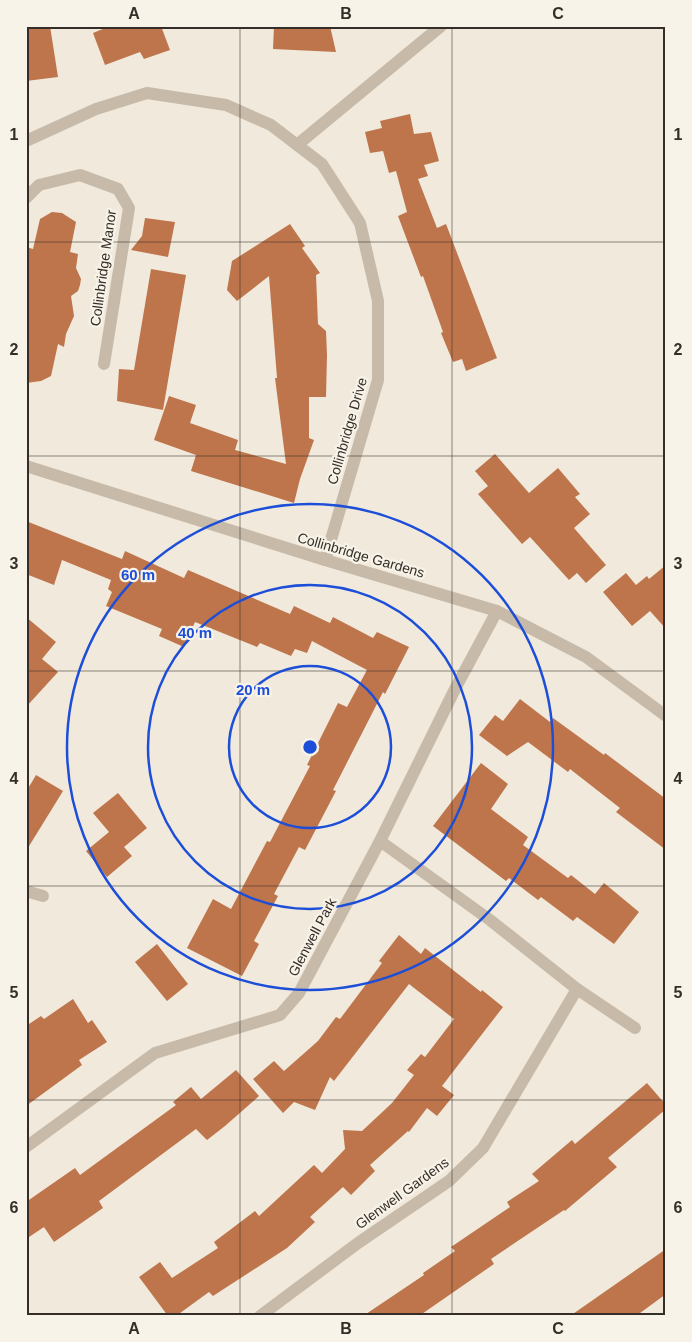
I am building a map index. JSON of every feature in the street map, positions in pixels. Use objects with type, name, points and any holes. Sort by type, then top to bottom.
[{"type":"street","points":[[297,145],[441,26]]},
{"type":"street","name":"Collinbridge Drive","points":[[26,140],[96,109],[147,93],[226,105],[271,125],[322,164],[360,223],[378,301],[378,380],[325,560]]},
{"type":"street","name":"Collinbridge Manor","points":[[26,198],[39,186],[80,175],[118,189],[129,208],[104,364]]},
{"type":"street","name":"Collinbridge Gardens","points":[[26,466],[325,560],[497,611],[586,657],[666,716]]},
{"type":"street","name":"Glenwell Park","points":[[26,1147],[155,1053],[280,1015],[299,993],[380,841],[455,689],[497,611]]},
{"type":"street","points":[[380,841],[490,920],[577,989],[635,1028]]},
{"type":"street","points":[[26,890],[43,896]]},
{"type":"street","name":"Glenwell Gardens","points":[[260,1316],[358,1243],[449,1181],[483,1148],[577,989]]},
{"type":"building","points":[[26,26],[50,26],[58,77],[26,81]]},
{"type":"building","points":[[110,26],[161,26],[170,50],[144,59],[140,52],[105,65],[93,33]]},
{"type":"building","points":[[274,26],[330,26],[336,52],[273,49]]},
{"type":"building","points":[[410,114],[414,134],[431,132],[439,161],[424,165],[428,176],[418,179],[437,228],[446,224],[497,358],[466,371],[462,359],[453,362],[441,333],[443,332],[423,276],[421,277],[398,216],[407,212],[396,171],[389,173],[383,151],[370,153],[365,132],[382,128],[380,121]]},
{"type":"building","points":[[52,212],[62,213],[76,222],[70,252],[78,254],[76,268],[81,279],[78,291],[71,296],[74,316],[66,334],[64,347],[58,344],[51,376],[41,381],[26,383],[26,247],[33,249],[40,219]]},
{"type":"building","points":[[145,218],[175,222],[168,257],[131,250],[142,236]]},
{"type":"building","points":[[290,224],[305,246],[302,248],[320,273],[316,275],[318,324],[326,331],[327,355],[326,397],[309,397],[309,438],[314,440],[300,479],[294,503],[191,471],[196,455],[154,440],[169,396],[196,405],[190,423],[238,440],[235,450],[286,464],[275,378],[277,378],[269,276],[237,301],[227,290],[232,261]]},
{"type":"building","points":[[151,269],[186,275],[163,410],[117,401],[119,369],[134,370]]},
{"type":"building","points":[[495,454],[529,493],[558,468],[580,494],[575,497],[590,514],[574,528],[606,565],[586,583],[577,573],[569,580],[530,537],[522,544],[478,494],[488,486],[475,471]]},
{"type":"building","points":[[26,521],[122,559],[125,551],[184,578],[188,570],[290,614],[294,606],[330,623],[333,617],[373,638],[377,632],[409,647],[385,694],[383,692],[333,790],[336,791],[305,850],[299,847],[274,894],[278,896],[254,941],[259,944],[242,976],[187,948],[213,899],[231,909],[267,841],[270,842],[310,766],[307,765],[338,703],[347,707],[367,670],[312,641],[307,653],[295,649],[291,656],[260,643],[257,647],[195,622],[184,647],[159,636],[162,629],[106,606],[112,592],[108,589],[111,580],[62,560],[54,585],[26,574]]},
{"type":"building","points":[[666,565],[666,629],[650,611],[632,626],[603,592],[626,573],[636,585],[647,576],[649,579]]},
{"type":"building","points":[[26,617],[56,642],[42,659],[58,672],[26,707]]},
{"type":"building","points":[[520,699],[550,722],[553,718],[604,755],[605,753],[666,799],[666,850],[616,812],[620,808],[570,769],[568,772],[528,742],[507,756],[479,735],[495,715],[503,721]]},
{"type":"building","points":[[481,763],[508,784],[491,809],[528,837],[523,845],[568,878],[571,875],[595,894],[604,883],[639,912],[614,944],[577,917],[573,921],[541,897],[538,900],[509,878],[506,881],[433,826]]},
{"type":"building","points":[[36,775],[63,791],[26,851],[26,792]]},
{"type":"building","points":[[118,793],[147,828],[124,847],[132,856],[107,877],[86,851],[109,832],[93,813]]},
{"type":"building","points":[[399,935],[421,954],[425,948],[503,1007],[442,1086],[454,1095],[437,1116],[427,1108],[409,1132],[370,1165],[375,1171],[351,1195],[343,1187],[310,1217],[315,1222],[287,1248],[213,1296],[209,1292],[176,1316],[168,1316],[139,1277],[160,1262],[172,1278],[218,1248],[214,1242],[255,1211],[259,1216],[314,1165],[322,1173],[345,1149],[343,1130],[362,1131],[392,1103],[414,1075],[407,1070],[421,1054],[425,1057],[454,1019],[409,984],[334,1081],[330,1077],[315,1110],[294,1102],[283,1113],[253,1079],[274,1061],[284,1071],[318,1041],[336,1017],[340,1019],[382,963],[379,961]]},
{"type":"building","points":[[157,944],[188,984],[167,1001],[135,962]]},
{"type":"building","points":[[73,999],[88,1023],[92,1020],[107,1042],[79,1060],[82,1065],[26,1106],[26,1026],[41,1016],[44,1019]]},
{"type":"building","points":[[236,1070],[259,1096],[225,1126],[207,1140],[196,1129],[99,1201],[103,1208],[54,1242],[44,1227],[26,1239],[26,1202],[75,1168],[80,1175],[176,1105],[173,1102],[191,1087],[201,1099]]},
{"type":"building","points":[[647,1083],[666,1105],[666,1109],[608,1158],[617,1167],[565,1211],[491,1259],[494,1264],[419,1316],[363,1316],[424,1275],[423,1273],[455,1251],[451,1247],[510,1207],[507,1202],[539,1181],[532,1174],[572,1140],[575,1144]]},
{"type":"building","points":[[666,1249],[666,1294],[636,1316],[570,1316]]}]
